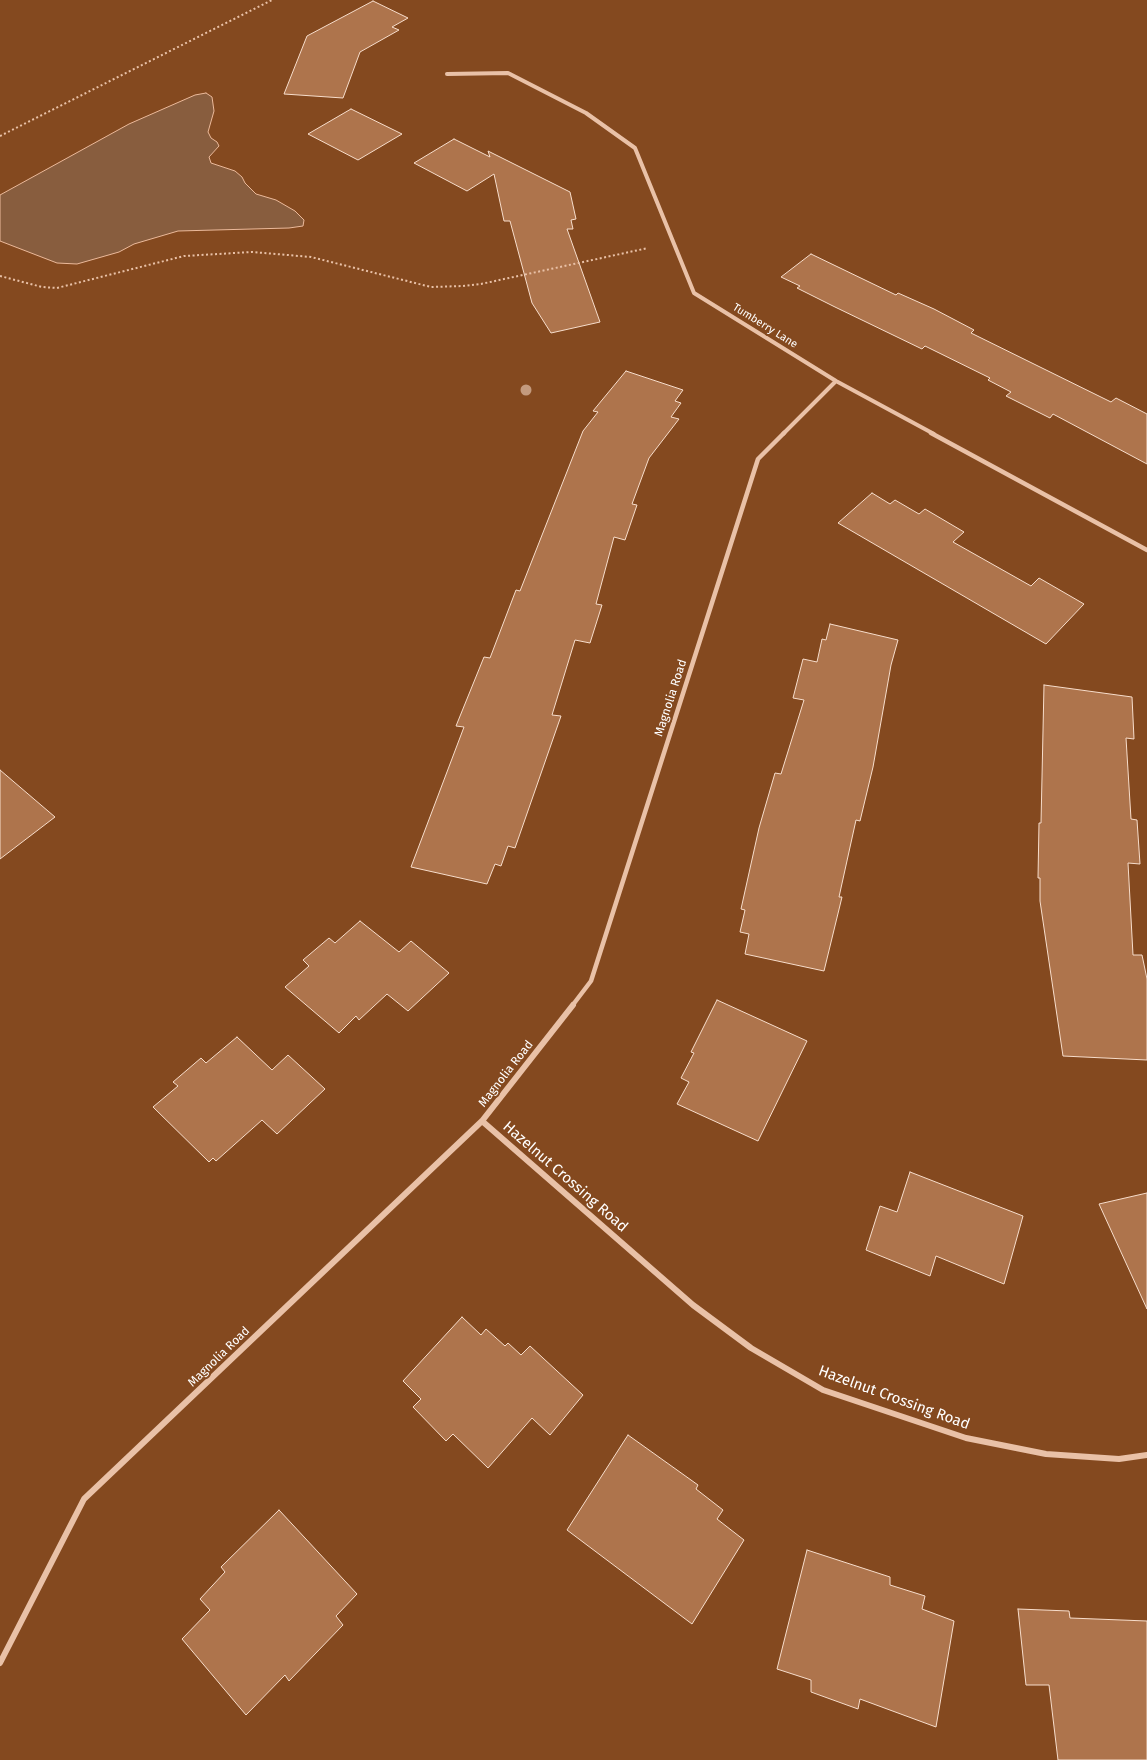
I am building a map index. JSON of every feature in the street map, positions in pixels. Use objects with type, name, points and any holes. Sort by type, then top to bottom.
[{"type":"street","name":"Tumberry Lane","points":[[447,74],[508,74],[586,113],[635,148],[694,293],[836,381],[1147,550]]},
{"type":"street","name":"Magnolia Road","points":[[0,1663],[84,1499],[482,1121],[591,981],[758,459],[836,381]]},
{"type":"street","name":"Hazelnut Crossing Road","points":[[482,1121],[693,1305],[751,1348],[823,1390],[966,1438],[1046,1454],[1119,1459],[1147,1455]]},
{"type":"path","points":[[0,136],[272,0]]},
{"type":"path","points":[[0,276],[42,287],[57,288],[184,256],[252,252],[311,257],[394,280],[422,285],[463,286],[481,284],[674,242]]},
{"type":"shaded area","points":[[206,93],[212,97],[214,111],[208,132],[219,146],[209,157],[211,163],[235,171],[256,194],[276,200],[295,211],[304,220],[303,226],[178,231],[134,244],[119,252],[77,264],[57,263],[0,241],[0,195],[129,124],[195,95]]},
{"type":"building","points":[[373,1],[408,18],[392,27],[399,30],[360,52],[343,98],[284,94],[307,36]]},
{"type":"building","points":[[351,109],[402,134],[358,160],[308,134]]},
{"type":"building","points":[[454,139],[490,157],[488,151],[570,192],[576,219],[571,220],[573,229],[567,229],[600,322],[551,333],[532,303],[510,221],[504,221],[494,174],[467,191],[414,163]]},
{"type":"building","points":[[811,254],[896,295],[898,293],[934,309],[974,330],[971,333],[1111,402],[1116,398],[1147,414],[1147,464],[1053,414],[1050,418],[1006,396],[1011,392],[988,380],[990,378],[925,346],[922,349],[835,307],[797,288],[800,286],[781,277]]},
{"type":"building","points":[[626,371],[683,390],[675,401],[681,403],[671,417],[679,419],[649,458],[632,504],[637,505],[625,540],[614,537],[596,604],[602,605],[590,643],[575,640],[552,715],[561,716],[515,848],[508,846],[501,866],[495,864],[487,884],[411,867],[464,727],[456,726],[484,657],[490,658],[516,590],[520,591],[583,431],[598,412],[593,411]]},
{"type":"building","points":[[872,493],[890,504],[895,500],[919,514],[925,509],[964,532],[953,542],[1031,586],[1039,578],[1084,604],[1046,644],[838,523]]},
{"type":"building","points":[[830,624],[898,640],[891,665],[873,767],[860,821],[856,820],[839,897],[842,897],[824,971],[745,954],[749,934],[740,932],[745,910],[741,909],[759,828],[775,773],[781,774],[804,700],[793,698],[803,659],[817,662],[822,639],[826,640]]},
{"type":"building","points":[[1044,685],[1132,697],[1134,739],[1126,738],[1131,819],[1137,820],[1140,864],[1128,863],[1133,955],[1142,955],[1147,979],[1147,1060],[1063,1056],[1040,901],[1040,878],[1038,878]]},
{"type":"building","points":[[0,770],[55,817],[0,859]]},
{"type":"building","points":[[360,921],[399,952],[411,941],[449,973],[408,1011],[387,994],[359,1020],[356,1016],[339,1033],[285,987],[309,966],[303,960],[329,938],[335,943]]},
{"type":"building","points":[[717,1000],[807,1041],[758,1141],[677,1104],[689,1082],[681,1078],[694,1053],[691,1052]]},
{"type":"building","points":[[237,1037],[272,1070],[288,1055],[325,1089],[277,1134],[262,1120],[216,1161],[213,1158],[209,1162],[153,1107],[178,1086],[173,1082],[201,1058],[206,1063]]},
{"type":"building","points":[[910,1172],[1023,1216],[1004,1284],[936,1256],[930,1276],[866,1250],[880,1206],[897,1212]]},
{"type":"building","points":[[1147,1193],[1147,1309],[1099,1204]]},
{"type":"building","points":[[462,1317],[481,1335],[486,1329],[505,1346],[508,1343],[521,1355],[530,1346],[583,1395],[550,1435],[532,1418],[488,1468],[453,1434],[446,1441],[413,1407],[421,1399],[403,1381]]},
{"type":"building","points":[[628,1435],[698,1485],[696,1489],[723,1510],[717,1519],[744,1540],[692,1624],[567,1530]]},
{"type":"building","points":[[279,1510],[357,1594],[336,1616],[343,1625],[289,1681],[285,1675],[246,1715],[182,1639],[210,1610],[200,1599],[225,1572],[221,1567]]},
{"type":"building","points":[[807,1550],[890,1577],[890,1585],[925,1596],[922,1609],[954,1621],[936,1727],[860,1699],[858,1709],[811,1692],[811,1680],[777,1669]]},
{"type":"building","points":[[1018,1609],[1069,1611],[1070,1618],[1147,1621],[1147,1760],[1058,1760],[1049,1685],[1026,1685]]}]
